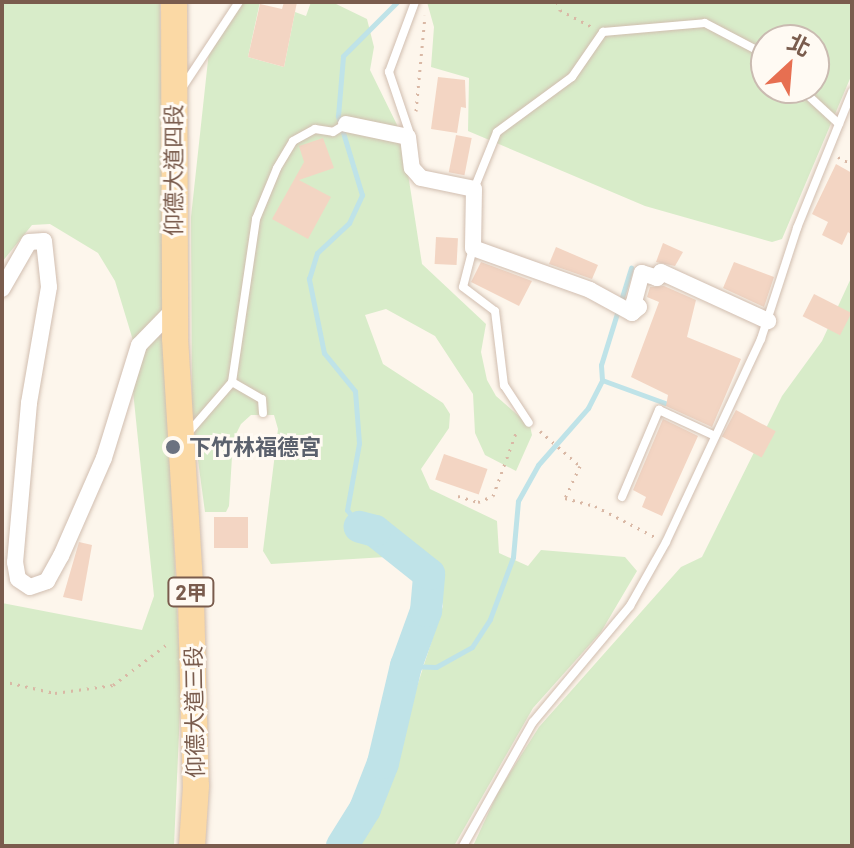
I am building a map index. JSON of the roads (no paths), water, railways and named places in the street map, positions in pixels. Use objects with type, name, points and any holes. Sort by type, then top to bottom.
[{"type":"main road","name":"仰德大道四段","points":[[174,2],[175,338]]},
{"type":"main road","name":"仰德大道三段","points":[[175,338],[183,439],[196,786],[192,846]]},
{"type":"street","points":[[340,128],[408,137],[412,168],[421,178],[474,189],[473,248],[590,290],[632,313],[639,307],[634,302],[642,273],[657,278],[661,272],[768,321]]},
{"type":"street","points":[[2,289],[29,242],[44,241],[49,287],[29,403],[15,562],[18,579],[30,587],[47,581],[61,556],[104,458],[139,345],[175,308]]},
{"type":"lane","points":[[172,103],[239,2]]},
{"type":"lane","points":[[412,168],[410,135],[389,72],[418,4]]},
{"type":"lane","points":[[474,189],[497,132],[572,77],[603,32],[705,23],[750,47]]},
{"type":"lane","points":[[463,846],[533,722],[630,606],[666,542],[768,321],[797,228],[852,92]]},
{"type":"lane","points":[[817,104],[839,124]]},
{"type":"lane","points":[[183,439],[232,382],[256,219],[293,141],[315,129],[340,128]]},
{"type":"lane","points":[[473,248],[463,287],[495,311],[504,385],[529,423]]},
{"type":"lane","points":[[232,382],[262,399],[263,413]]},
{"type":"lane","points":[[622,497],[659,410],[715,436]]},
{"type":"waterway","points":[[360,527],[347,510],[359,443],[355,391],[324,353],[309,279],[317,253],[349,223],[362,195],[338,116],[343,56],[397,2]]},
{"type":"waterway","points":[[406,666],[436,667],[472,647],[490,619],[513,557],[518,501],[538,465],[588,408],[602,380],[601,365],[631,268]]},
{"type":"waterway","points":[[602,380],[665,403]]},
{"type":"waterway","points":[[342,846],[365,809],[383,763],[406,666],[426,611],[429,574],[375,531],[360,527]]},
{"type":"place","name":"下竹林福德宮","points":[[173,447]]}]
